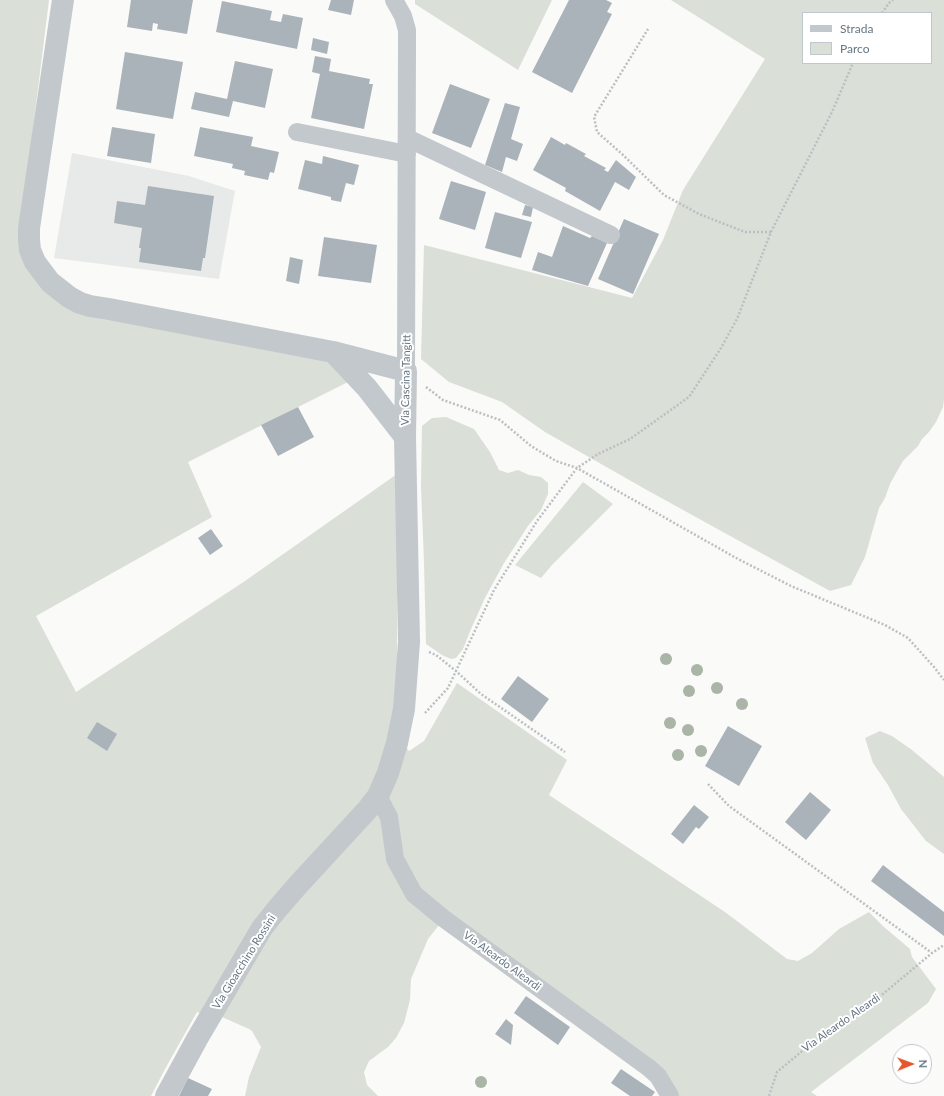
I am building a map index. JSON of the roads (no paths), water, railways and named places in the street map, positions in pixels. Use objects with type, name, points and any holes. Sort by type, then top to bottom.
[{"type":"street","points":[[62,0],[32,203],[36,233],[42,251],[51,268],[78,292],[108,309],[333,352],[406,372]]},
{"type":"street","name":"Via Cascina Tangitt","points":[[392,761],[404,709],[409,642],[405,437],[408,44],[403,16],[394,0]]},
{"type":"street","points":[[297,132],[407,146],[611,235]]},
{"type":"street","points":[[333,352],[367,388],[405,437]]},
{"type":"street","name":"Via Gioacchino Rossini","points":[[166,1096],[197,1039],[262,928],[278,908],[368,809],[378,796],[383,786],[392,761]]},
{"type":"street","name":"Via Aleardo Aleardi","points":[[378,796],[389,817],[395,859],[414,894],[443,918],[649,1068],[658,1076],[670,1096]]}]
